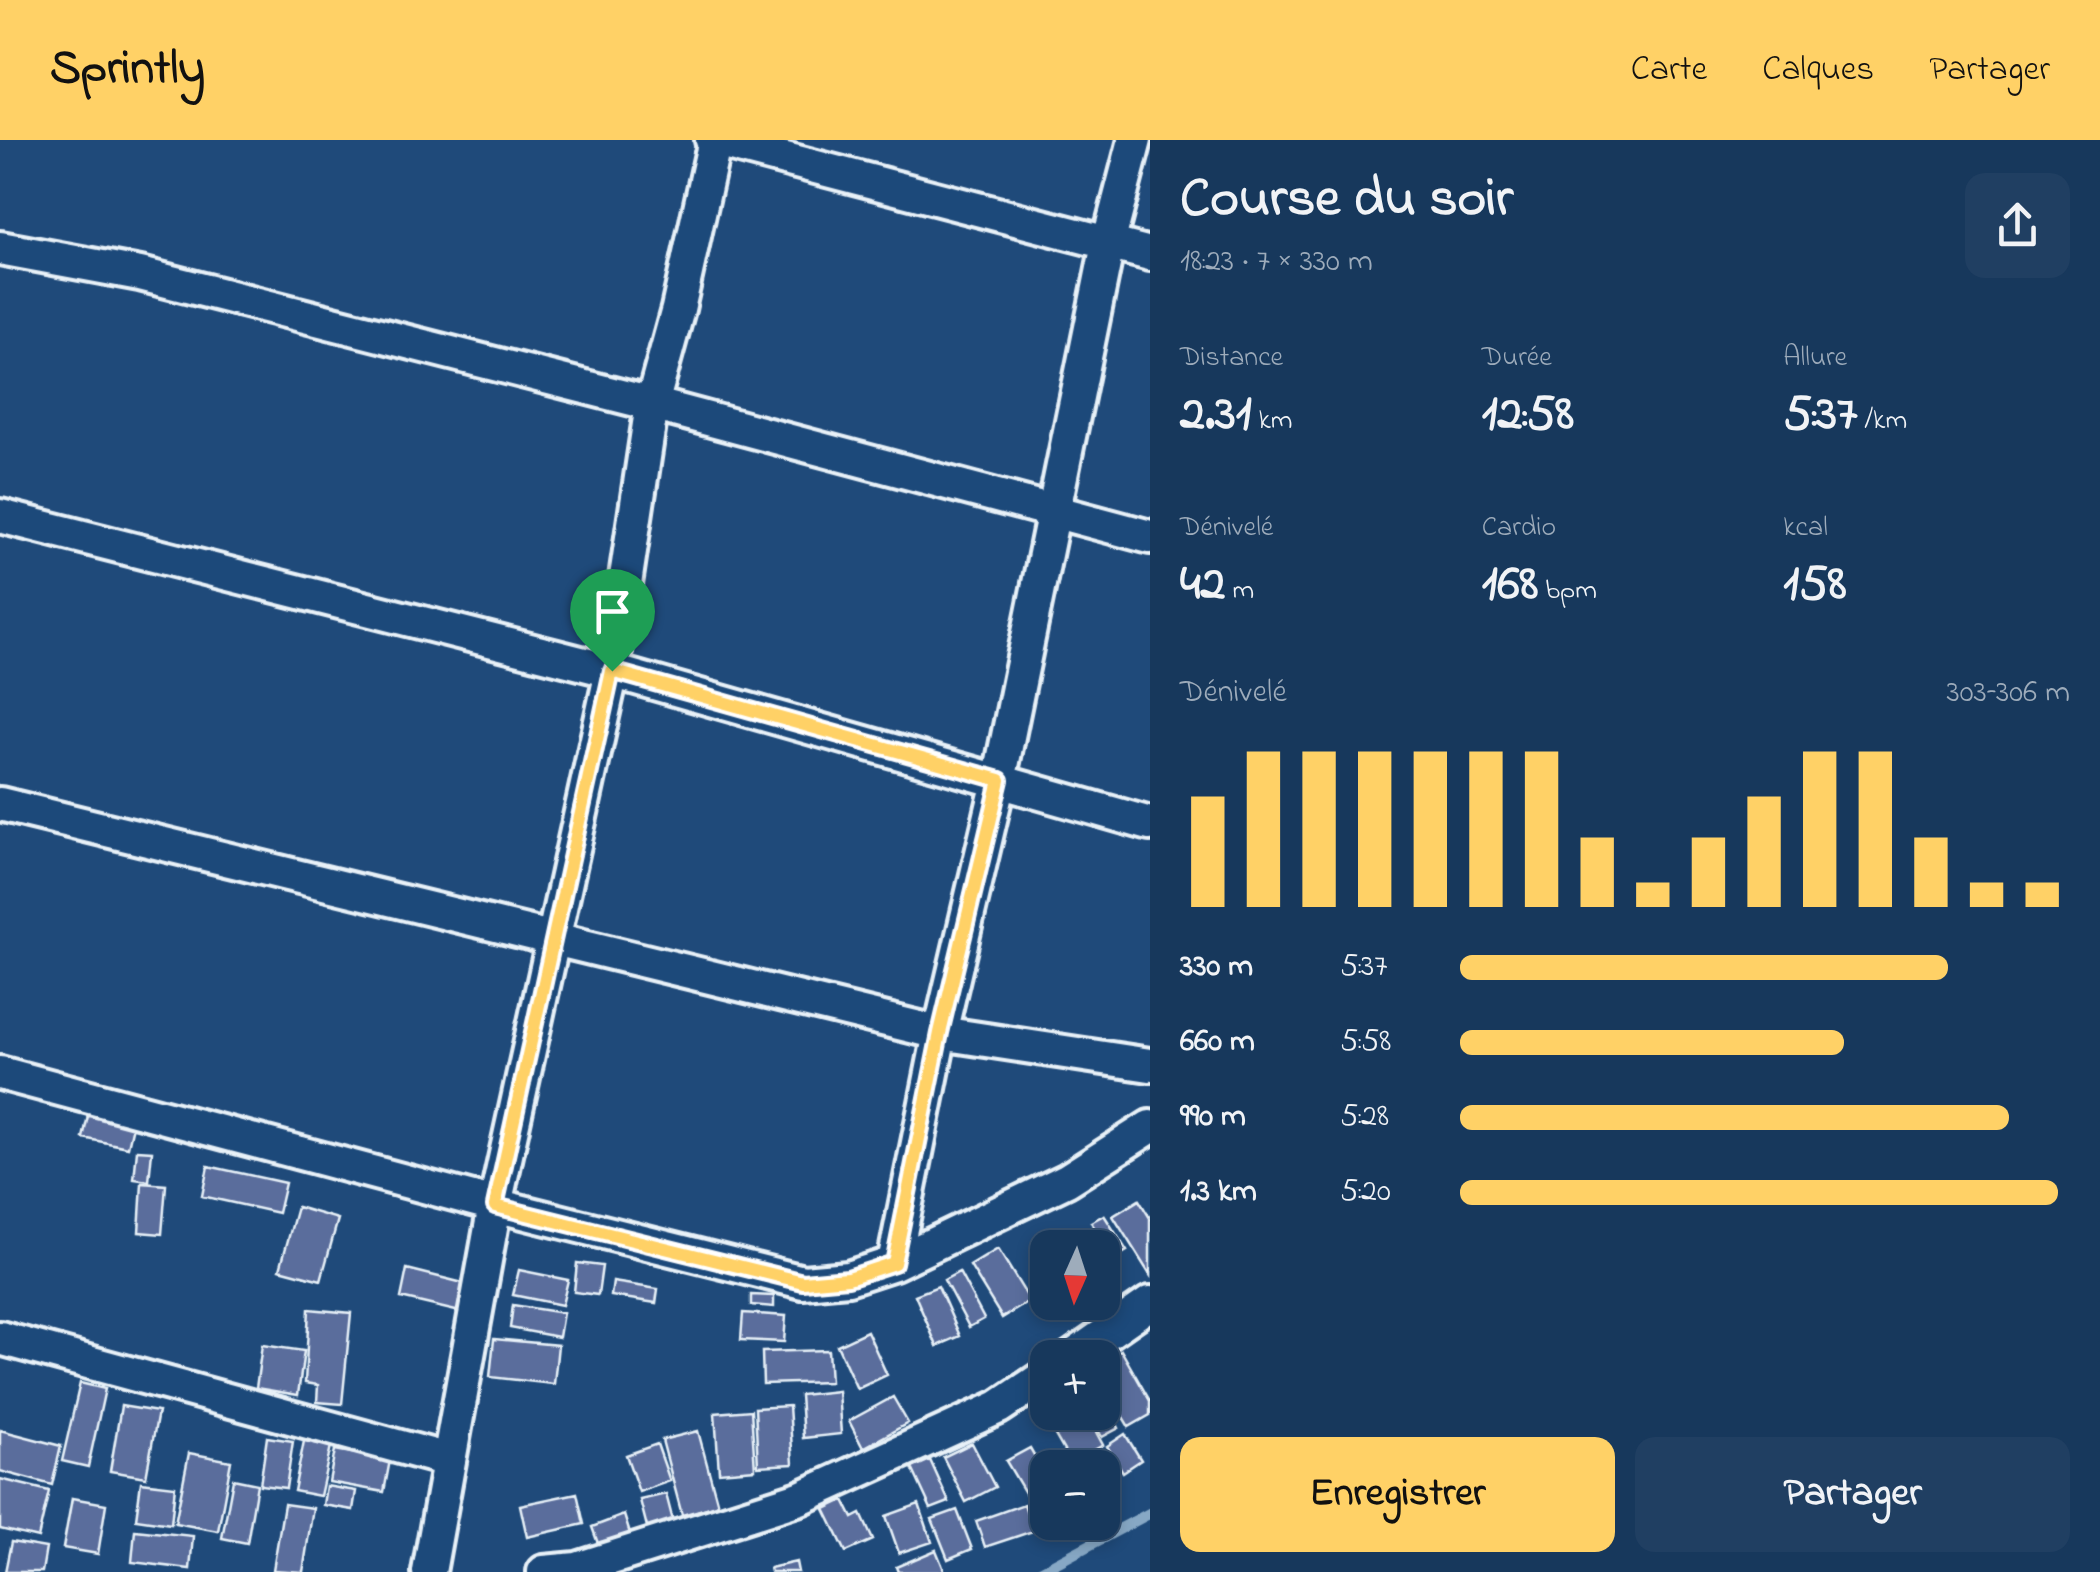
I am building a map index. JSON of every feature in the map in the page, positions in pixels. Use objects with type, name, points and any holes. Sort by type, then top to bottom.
[{"type":"street","points":[[429,1572],[495,1206],[612,671],[652,404],[678,309],[714,140],[1150,254]]},
{"type":"street","points":[[894,1263],[940,1033],[1000,780],[1108,244],[1134,140]]},
{"type":"street","points":[[0,248],[140,274],[652,404],[1150,537]]},
{"type":"street","points":[[0,516],[612,671],[1150,824]]},
{"type":"street","points":[[0,804],[940,1033],[1150,1065]]},
{"type":"street","points":[[0,1074],[495,1206],[803,1282],[848,1278],[894,1263],[1067,1180],[1150,1127]]},
{"type":"street","points":[[1097,1340],[1150,1303]]},
{"type":"street","points":[[0,1338],[448,1460]]},
{"type":"street","points":[[566,1571],[800,1498],[999,1407],[1030,1386]]},
{"type":"building","points":[[90,1107],[135,1117],[128,1147],[83,1138]]},
{"type":"building","points":[[137,1150],[152,1151],[149,1181],[134,1179]]},
{"type":"building","points":[[208,1166],[285,1183],[278,1213],[202,1196]]},
{"type":"building","points":[[142,1183],[166,1185],[162,1234],[139,1232]]},
{"type":"building","points":[[1139,1200],[1150,1218],[1150,1275],[1113,1216]]},
{"type":"building","points":[[297,1207],[338,1219],[321,1280],[280,1269]]},
{"type":"building","points":[[1104,1215],[1114,1230],[1096,1230],[1091,1222]]},
{"type":"building","points":[[998,1249],[1030,1301],[1002,1318],[970,1266]]},
{"type":"building","points":[[577,1263],[602,1266],[598,1295],[574,1292]]},
{"type":"building","points":[[407,1269],[467,1284],[460,1312],[401,1298]]},
{"type":"building","points":[[519,1270],[568,1280],[562,1305],[513,1295]]},
{"type":"building","points":[[959,1272],[984,1319],[969,1327],[944,1280]]},
{"type":"building","points":[[613,1282],[658,1289],[656,1303],[611,1296]]},
{"type":"building","points":[[938,1286],[960,1336],[937,1346],[915,1295]]},
{"type":"building","points":[[751,1295],[774,1296],[774,1307],[751,1305]]},
{"type":"building","points":[[513,1305],[563,1313],[559,1337],[510,1328]]},
{"type":"building","points":[[309,1309],[351,1313],[342,1404],[317,1402],[318,1385],[305,1383]]},
{"type":"building","points":[[743,1313],[786,1316],[784,1342],[741,1340]]},
{"type":"building","points":[[867,1331],[887,1375],[857,1389],[837,1345]]},
{"type":"building","points":[[494,1339],[558,1345],[554,1384],[490,1377]]},
{"type":"building","points":[[262,1345],[304,1351],[298,1395],[256,1388]]},
{"type":"building","points":[[828,1350],[830,1382],[763,1384],[762,1352]]},
{"type":"building","points":[[1120,1351],[1150,1401],[1150,1415],[1129,1427],[1120,1412]]},
{"type":"building","points":[[80,1383],[105,1389],[88,1467],[62,1461]]},
{"type":"building","points":[[838,1391],[841,1434],[803,1438],[800,1395]]},
{"type":"building","points":[[893,1397],[908,1423],[863,1448],[849,1421]]},
{"type":"building","points":[[121,1406],[158,1412],[146,1477],[110,1471]]},
{"type":"building","points":[[789,1406],[793,1464],[758,1466],[755,1408]]},
{"type":"building","points":[[751,1410],[755,1469],[719,1472],[715,1413]]},
{"type":"building","points":[[0,1430],[61,1446],[52,1485],[0,1471]]},
{"type":"building","points":[[1052,1430],[1095,1430],[1103,1445],[1094,1450],[1063,1450]]},
{"type":"building","points":[[698,1431],[718,1505],[682,1515],[662,1440]]},
{"type":"building","points":[[1125,1434],[1141,1460],[1123,1472],[1120,1450],[1109,1450],[1107,1446]]},
{"type":"building","points":[[267,1437],[293,1441],[286,1488],[260,1485]]},
{"type":"building","points":[[304,1441],[331,1446],[320,1496],[294,1491]]},
{"type":"building","points":[[972,1443],[995,1487],[966,1502],[943,1457]]},
{"type":"building","points":[[657,1444],[670,1481],[639,1492],[626,1455]]},
{"type":"building","points":[[1030,1448],[1030,1501],[1006,1461]]},
{"type":"building","points":[[335,1450],[390,1460],[384,1492],[329,1482]]},
{"type":"building","points":[[189,1453],[231,1461],[218,1531],[175,1523]]},
{"type":"building","points":[[930,1460],[949,1502],[931,1509],[912,1468]]},
{"type":"building","points":[[0,1479],[49,1491],[38,1538],[0,1529]]},
{"type":"building","points":[[233,1479],[257,1484],[247,1543],[222,1538]]},
{"type":"building","points":[[141,1482],[175,1486],[171,1524],[136,1519]]},
{"type":"building","points":[[326,1486],[356,1491],[353,1510],[323,1505]]},
{"type":"building","points":[[577,1493],[584,1524],[527,1537],[520,1505]]},
{"type":"building","points":[[666,1494],[674,1525],[648,1531],[640,1500]]},
{"type":"building","points":[[72,1498],[106,1504],[98,1554],[63,1548]]},
{"type":"building","points":[[844,1500],[853,1518],[861,1514],[873,1540],[846,1552],[825,1509]]},
{"type":"building","points":[[284,1504],[313,1508],[303,1572],[273,1570]]},
{"type":"building","points":[[919,1504],[932,1542],[899,1553],[886,1516]]},
{"type":"building","points":[[1024,1504],[1030,1532],[985,1547],[976,1521]]},
{"type":"building","points":[[957,1510],[972,1549],[948,1559],[932,1519]]},
{"type":"building","points":[[624,1515],[631,1537],[600,1549],[592,1527]]},
{"type":"building","points":[[135,1530],[193,1536],[190,1569],[132,1562]]},
{"type":"building","points":[[11,1542],[46,1548],[42,1572],[5,1572]]},
{"type":"building","points":[[936,1550],[945,1572],[898,1572],[896,1567]]},
{"type":"building","points":[[796,1562],[798,1572],[771,1572],[770,1568]]},
{"type":"waterway","points":[[1039,1572],[1150,1513]]},
{"type":"route","points":[[612,671],[1000,780],[940,1033],[894,1263],[848,1278],[803,1282],[495,1206],[612,671]]}]
